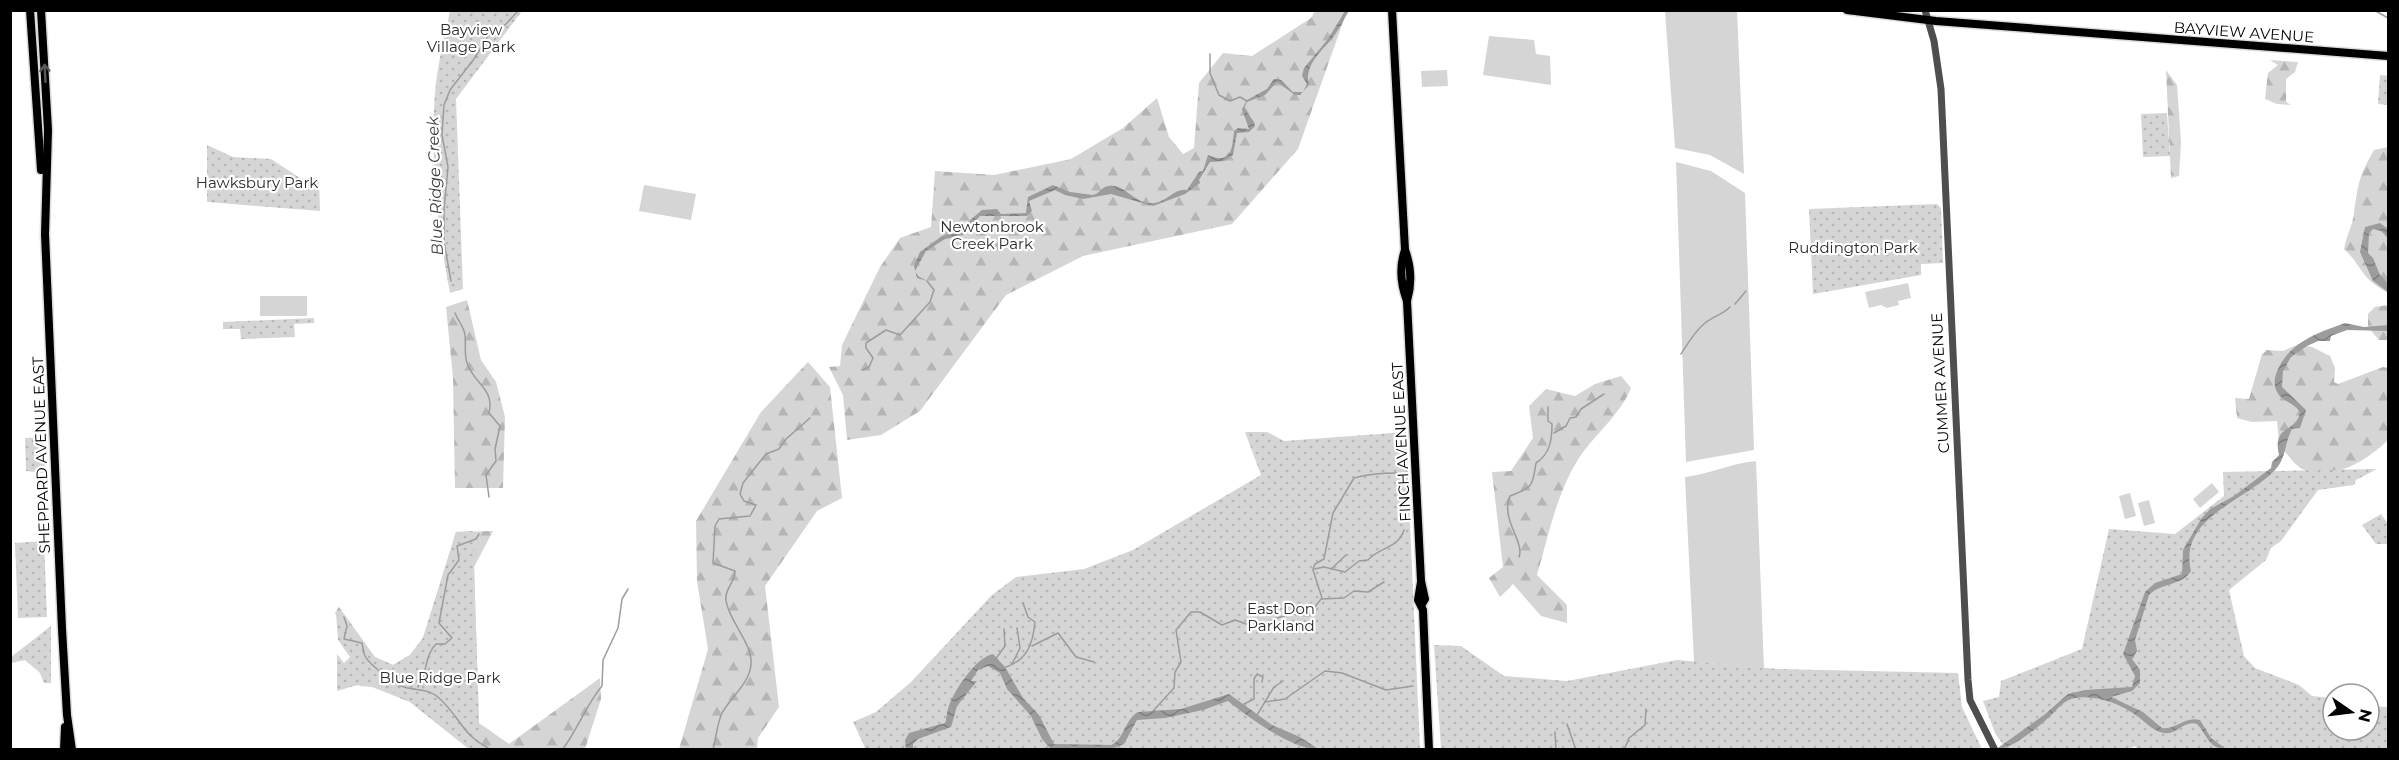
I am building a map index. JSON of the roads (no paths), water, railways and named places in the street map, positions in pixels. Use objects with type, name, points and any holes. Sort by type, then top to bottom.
[{"type":"main road","name":"SHEPPARD AVENUE EAST","points":[[30,10],[37,130],[44,195],[67,715],[72,750]]},
{"type":"main road","name":"SHEPPARD AVENUE EAST","points":[[41,10],[48,130],[44,195]]},
{"type":"main road","name":"FINCH AVENUE EAST","points":[[1392,10],[1404,250],[1401,260],[1407,301],[1421,582],[1418,600],[1422,604],[1429,750]]},
{"type":"main road","name":"BAYVIEW AVENUE","points":[[1847,10],[1928,20],[2388,56]]},
{"type":"main road","name":"SHEPPARD AVENUE EAST","points":[[64,750],[67,715]]},
{"type":"street","name":"CUMMER AVENUE","points":[[1925,10],[1934,41],[1941,89],[1968,680],[1970,700],[1995,750]]},
{"type":"water","points":[[1345,11],[1349,11],[1334,37],[1311,66],[1309,85],[1303,91],[1307,84],[1302,76],[1304,68],[1328,39]]},
{"type":"water","points":[[1274,79],[1281,80],[1293,92],[1303,92],[1295,95],[1277,82],[1265,95],[1247,102],[1244,108],[1255,126],[1249,132],[1237,133],[1233,155],[1224,161],[1210,162],[1199,180],[1200,183],[1185,194],[1153,206],[1111,194],[1083,199],[1055,190],[1029,201],[1032,211],[1027,216],[980,216],[963,235],[945,239],[926,251],[915,271],[914,266],[920,252],[942,236],[955,233],[982,210],[997,209],[1001,214],[1026,213],[1028,197],[1053,185],[1070,192],[1093,195],[1107,187],[1115,186],[1148,203],[1160,202],[1178,191],[1187,190],[1199,172],[1203,171],[1208,155],[1216,158],[1226,157],[1231,149],[1234,131],[1238,128],[1249,129],[1242,109],[1247,100],[1267,89]]},
{"type":"water","points":[[2380,223],[2388,229],[2388,238],[2381,231],[2373,229],[2369,233],[2368,253],[2373,258],[2380,275],[2388,283],[2388,292],[2373,281],[2360,252],[2365,227]]},
{"type":"water","points":[[2345,323],[2364,327],[2388,325],[2388,331],[2347,330],[2331,336],[2330,341],[2318,341],[2307,346],[2291,357],[2283,371],[2282,387],[2306,410],[2300,428],[2292,429],[2282,460],[2275,470],[2204,523],[2195,537],[2190,552],[2191,571],[2187,576],[2149,595],[2135,640],[2137,651],[2132,659],[2140,670],[2140,683],[2132,691],[2111,697],[2143,712],[2162,728],[2172,727],[2189,720],[2200,720],[2211,738],[2226,749],[2212,744],[2197,724],[2188,724],[2173,732],[2164,733],[2122,707],[2106,700],[2079,697],[2062,704],[2024,737],[2009,746],[1995,750],[2044,715],[2068,694],[2085,690],[2132,687],[2135,676],[2123,654],[2145,592],[2155,583],[2182,574],[2183,550],[2201,519],[2210,509],[2234,496],[2271,468],[2272,462],[2279,455],[2278,445],[2281,434],[2294,424],[2300,413],[2279,395],[2275,388],[2276,374],[2287,354],[2314,335]]},
{"type":"water","points":[[993,654],[1005,667],[1023,698],[1039,715],[1054,744],[1111,745],[1119,738],[1133,715],[1138,712],[1181,709],[1229,694],[1272,725],[1300,737],[1318,749],[1308,748],[1284,738],[1228,701],[1203,710],[1165,718],[1137,720],[1124,744],[1112,749],[1051,749],[1042,739],[1031,716],[1007,689],[1000,673],[988,666],[978,670],[971,681],[977,681],[957,706],[951,727],[918,739],[913,744],[913,749],[906,749],[905,740],[909,733],[945,723],[950,702],[960,685],[979,662]]},
{"type":"waterway","name":"Blue Ridge Creek","points":[[451,281],[444,242],[448,167],[442,135],[444,105],[450,90],[488,36],[506,24],[519,10]]},
{"type":"waterway","points":[[2374,10],[2388,18]]},
{"type":"waterway","points":[[1210,54],[1210,73],[1219,95],[1230,101],[1240,97],[1247,101]]},
{"type":"waterway","points":[[863,370],[869,367],[873,358],[866,348],[866,343],[886,330],[900,335],[930,302],[934,290],[927,281]]},
{"type":"waterway","points":[[1735,304],[1746,291]]},
{"type":"waterway","points":[[1681,354],[1701,326],[1730,307]]},
{"type":"waterway","name":"Blue Ridge Creek","points":[[455,313],[464,332],[467,363],[487,392],[489,413],[500,426],[495,449],[496,461],[486,475],[489,497]]},
{"type":"waterway","points":[[1554,433],[1566,426],[1570,418],[1576,417],[1581,409],[1604,394]]},
{"type":"waterway","points":[[1519,557],[1519,544],[1510,521],[1508,505],[1510,496],[1530,485],[1536,463],[1549,446],[1552,424],[1548,421],[1548,407]]},
{"type":"waterway","points":[[713,750],[722,713],[743,685],[751,665],[751,657],[745,641],[726,601],[735,571],[713,563],[715,526],[719,519],[750,516],[756,505],[744,501],[740,494],[743,483],[766,454],[779,449],[786,439],[810,418]]},
{"type":"waterway","points":[[1313,569],[1315,564],[1324,559],[1333,513],[1354,478],[1397,473]]},
{"type":"waterway","points":[[1314,569],[1324,567],[1345,572],[1359,561],[1368,560],[1377,552],[1393,544],[1404,530]]},
{"type":"waterway","name":"Blue Ridge Creek","points":[[418,687],[432,649],[436,644],[445,644],[452,638],[439,623],[448,575],[459,560],[457,546],[476,539],[479,534]]},
{"type":"waterway","points":[[1331,569],[1346,555]]},
{"type":"waterway","points":[[1313,570],[1322,598]]},
{"type":"waterway","points":[[1153,711],[1174,688],[1175,672],[1181,662],[1176,630],[1191,612],[1200,612],[1222,625],[1235,620],[1260,629],[1274,619],[1291,614],[1308,616],[1321,599],[1344,598],[1354,591],[1368,592],[1384,582]]},
{"type":"waterway","points":[[562,750],[602,686],[603,660],[618,628],[622,599],[628,589]]},
{"type":"waterway","points":[[1006,667],[1024,655],[1033,637],[1035,622],[1028,617],[1023,603]]},
{"type":"waterway","points":[[344,617],[347,626],[344,639],[362,643],[365,656],[376,668],[400,685],[435,695],[474,738],[492,750]]},
{"type":"waterway","points":[[1012,664],[1020,648],[1017,628]]},
{"type":"waterway","points":[[995,660],[1005,646],[1004,629]]},
{"type":"waterway","points":[[1032,646],[1058,633],[1076,657],[1094,662]]},
{"type":"waterway","points":[[1265,702],[1285,699],[1325,671],[1342,673],[1386,690],[1413,686]]},
{"type":"waterway","points":[[1244,704],[1254,699],[1254,679],[1257,674],[1263,677],[1262,682]]},
{"type":"waterway","points":[[1257,715],[1274,687],[1283,681]]},
{"type":"waterway","points":[[1624,750],[1629,738],[1645,725],[1646,709]]},
{"type":"waterway","points":[[1567,724],[1576,750]]},
{"type":"waterway","points":[[1555,732],[1556,750]]},
{"type":"park label","name":"Bayview Village Park","points":[[471,38]]},
{"type":"park label","name":"Hawksbury Park","points":[[257,182]]},
{"type":"park label","name":"Newtonbrook Creek Park","points":[[992,234]]},
{"type":"park label","name":"Ruddington Park","points":[[1853,247]]},
{"type":"park label","name":"East Don Parkland","points":[[1281,616]]},
{"type":"park label","name":"Blue Ridge Park","points":[[440,677]]}]
